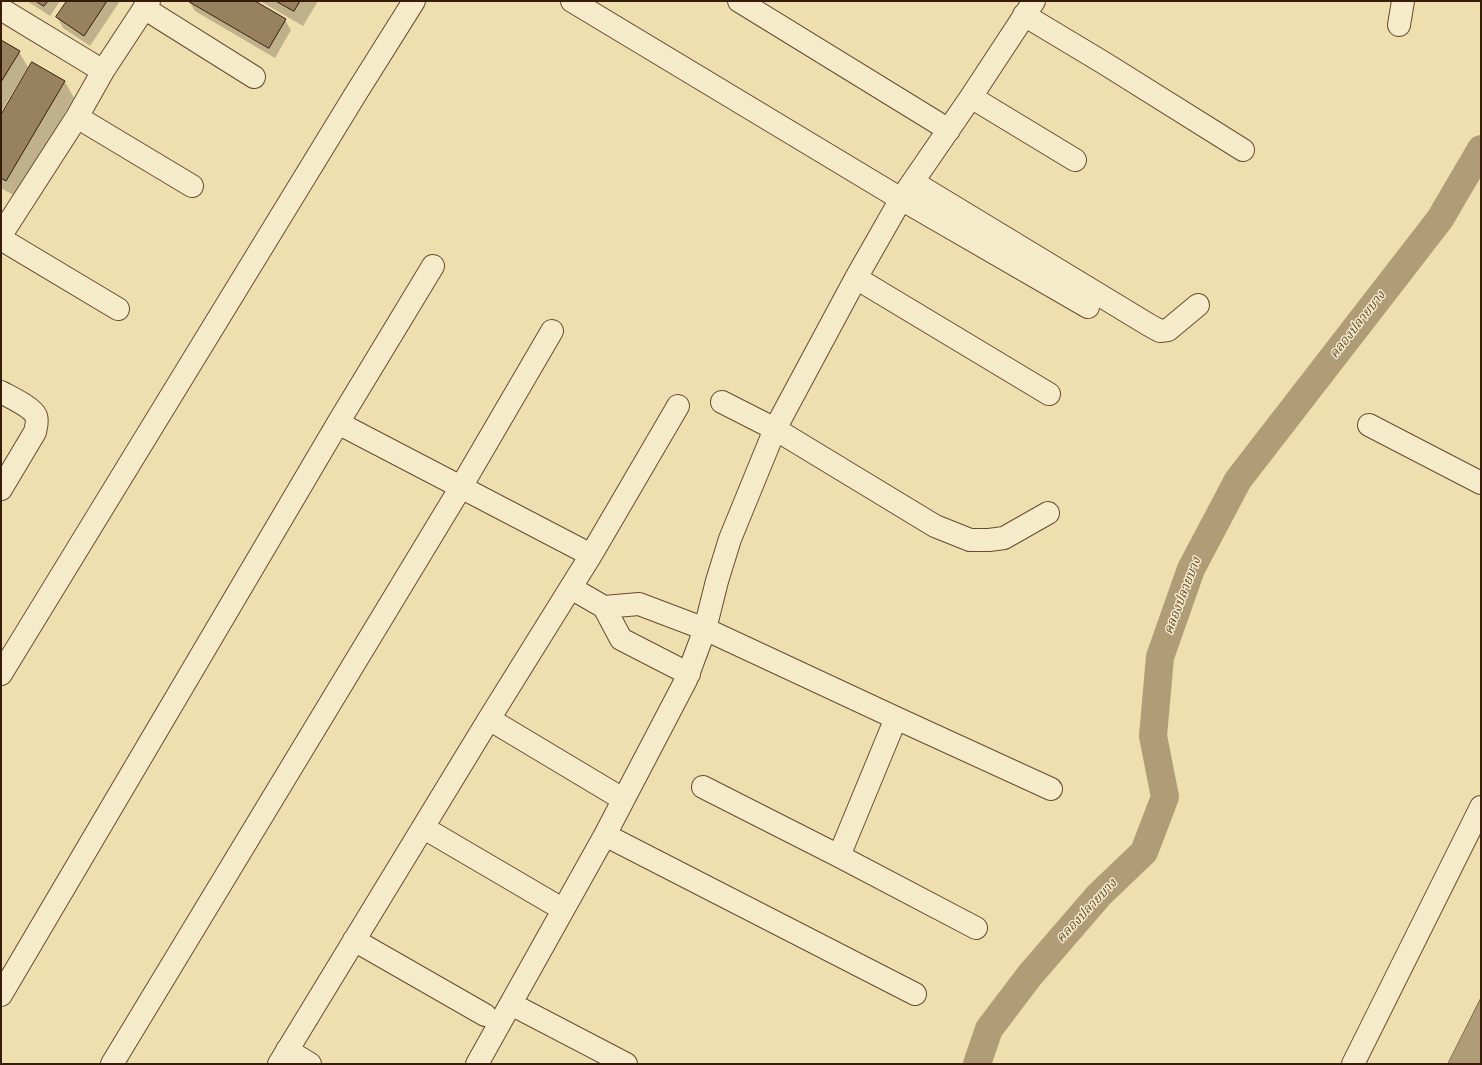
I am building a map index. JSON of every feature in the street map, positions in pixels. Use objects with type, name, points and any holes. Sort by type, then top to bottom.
[{"type":"street","points":[[1,674],[414,1]]},
{"type":"street","points":[[572,1],[907,191],[1160,331],[1168,330],[1198,305]]},
{"type":"street","points":[[739,1],[948,130]]},
{"type":"street","points":[[1399,25],[1403,1]]},
{"type":"street","points":[[1,236],[77,117],[103,71],[146,4],[254,77]]},
{"type":"street","points":[[477,1064],[605,835],[689,674],[705,629],[717,581],[730,539],[775,429],[856,278],[907,191],[1029,8],[1104,63],[1243,150]]},
{"type":"street","points":[[1,9],[103,71]]},
{"type":"street","points":[[971,97],[1075,160]]},
{"type":"street","points":[[77,117],[192,186]]},
{"type":"street","points":[[907,191],[1088,307]]},
{"type":"street","points":[[1,239],[118,309]]},
{"type":"street","points":[[1,995],[338,423],[433,266]]},
{"type":"street","points":[[856,278],[1049,394]]},
{"type":"street","points":[[112,1064],[461,488],[552,331]]},
{"type":"street","points":[[1,392],[28,408],[36,415],[37,422],[35,432],[1,489]]},
{"type":"street","points":[[722,402],[775,429],[935,526],[970,540],[1004,538],[1048,514]]},
{"type":"street","points":[[310,1064],[283,1057],[591,555],[678,406]]},
{"type":"street","points":[[338,423],[591,555]]},
{"type":"street","points":[[1369,425],[1481,483]]},
{"type":"street","points":[[570,588],[604,607],[621,639],[689,674]]},
{"type":"street","points":[[604,607],[639,604],[705,629],[1051,789]]},
{"type":"street","points":[[839,856],[896,718]]},
{"type":"street","points":[[489,719],[616,795]]},
{"type":"street","points":[[703,787],[976,928]]},
{"type":"street","points":[[1353,1064],[1481,806]]},
{"type":"street","points":[[424,828],[552,903]]},
{"type":"street","points":[[605,835],[915,994]]},
{"type":"street","points":[[354,940],[485,1015]]},
{"type":"street","points":[[511,1004],[626,1064]]},
{"type":"shaded area","points":[[1481,998],[1481,1064],[1448,1064]]},
{"type":"building","points":[[36,1],[48,1],[44,6]]},
{"type":"building","points":[[67,1],[107,1],[84,36],[56,17]]},
{"type":"building","points":[[188,1],[255,1],[286,19],[269,48]]},
{"type":"building","points":[[276,1],[300,1],[294,11]]},
{"type":"building","points":[[1,40],[20,51],[1,82]]},
{"type":"building","points":[[32,62],[65,81],[6,181],[1,178],[1,115]]},
{"type":"waterway","name":"คลองปลายบาง","points":[[977,1064],[989,1029],[1030,975],[1099,895],[1144,852],[1165,797],[1153,736],[1160,657],[1191,569],[1238,480],[1440,219],[1481,149]]}]
